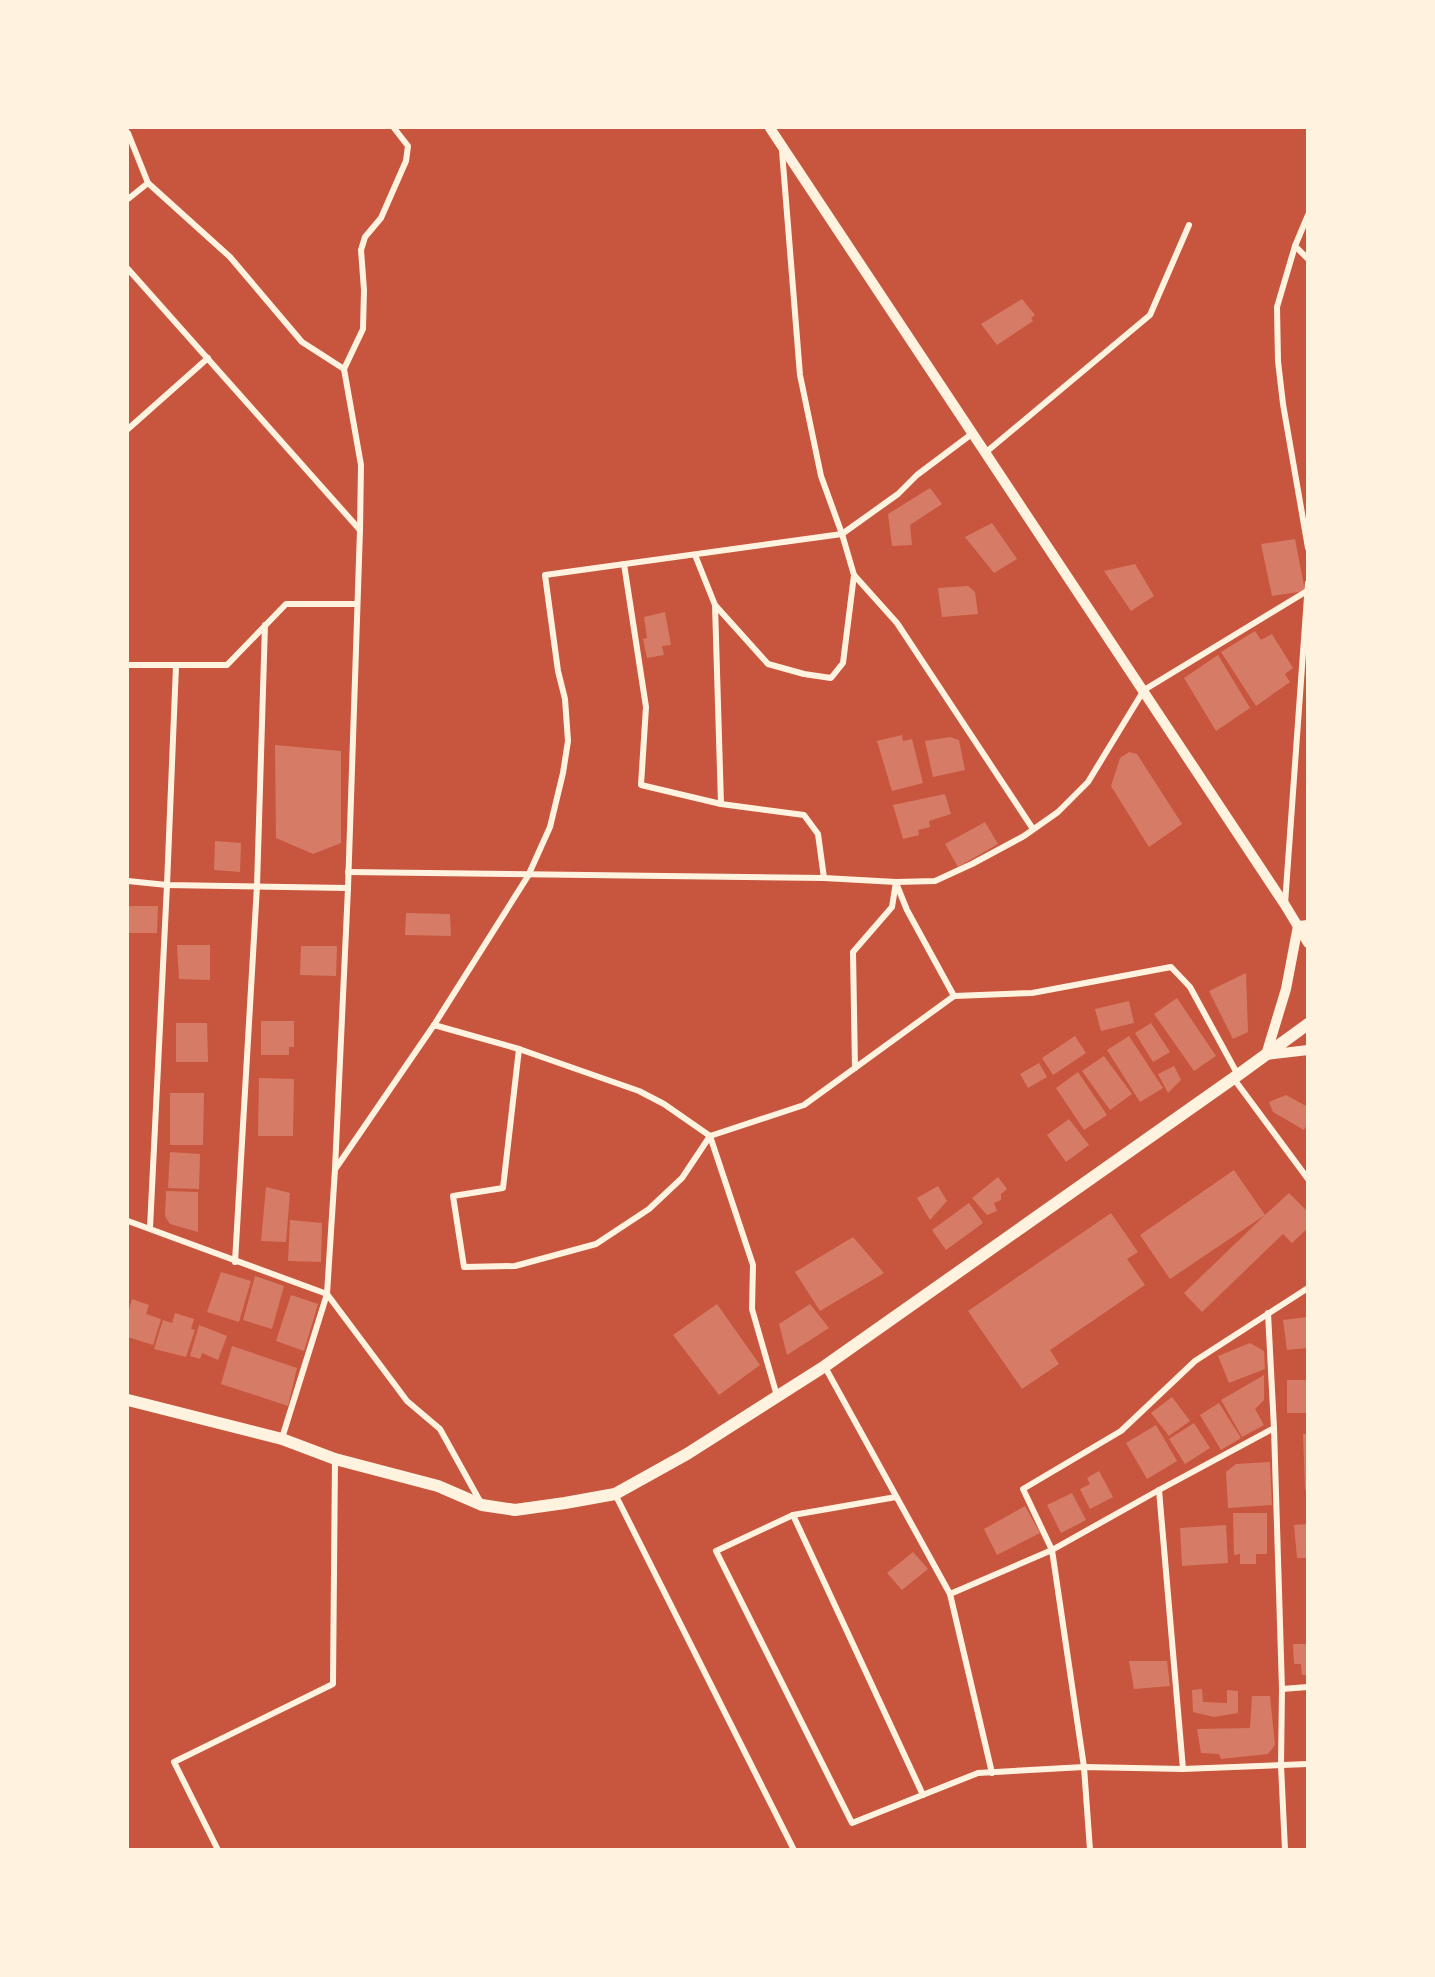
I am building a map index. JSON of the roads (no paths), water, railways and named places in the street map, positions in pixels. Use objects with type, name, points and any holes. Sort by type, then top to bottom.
[{"type":"main road","points":[[128,1400],[282,1439],[335,1459],[438,1486],[482,1505],[515,1510],[615,1494],[687,1454],[825,1366],[1308,1024]]},
{"type":"street","points":[[282,1439],[327,1294],[348,888],[360,530],[361,465],[344,369],[363,329],[364,290],[361,250],[365,237],[381,218],[406,161],[408,146],[394,128]]},
{"type":"street","points":[[770,128],[1285,905],[1303,926],[1308,943]]},
{"type":"street","points":[[128,133],[148,183],[230,257],[302,342],[344,369]]},
{"type":"street","points":[[715,605],[768,664],[804,674],[831,678],[843,663],[854,574],[843,534],[821,476],[800,375],[782,144]]},
{"type":"street","points":[[128,199],[148,183]]},
{"type":"street","points":[[1308,215],[1295,246],[1277,307],[1278,361],[1283,404],[1308,548]]},
{"type":"street","points":[[985,453],[1150,315],[1189,225]]},
{"type":"street","points":[[1295,246],[1308,259]]},
{"type":"street","points":[[128,269],[360,530]]},
{"type":"street","points":[[128,429],[208,358]]},
{"type":"street","points":[[335,1169],[434,1025],[528,876],[550,827],[568,741],[565,699],[558,671],[545,575],[843,534],[898,494],[917,475],[973,433]]},
{"type":"street","points":[[695,555],[715,605],[721,804]]},
{"type":"street","points":[[624,564],[646,706],[641,785],[721,804],[804,815],[818,834],[824,878]]},
{"type":"street","points":[[854,574],[897,622],[1033,829]]},
{"type":"street","points":[[1285,905],[1308,583]]},
{"type":"street","points":[[348,872],[935,881],[972,864],[1058,812],[1088,782],[1144,690],[1307,591]]},
{"type":"street","points":[[128,665],[228,665],[286,604],[357,604]]},
{"type":"street","points":[[235,1262],[257,886],[265,625]]},
{"type":"street","points":[[150,1228],[176,666]]},
{"type":"street","points":[[128,881],[167,885],[348,888]]},
{"type":"street","points":[[896,882],[907,910],[954,996]]},
{"type":"street","points":[[855,1068],[853,952],[892,907],[896,882]]},
{"type":"street","points":[[1303,926],[1266,1055],[1308,1050]]},
{"type":"street","points":[[519,1049],[503,1188],[453,1196],[464,1267],[515,1266],[596,1244],[649,1209],[682,1178],[710,1136],[804,1105],[954,996],[1032,993],[1171,967],[1190,987],[1236,1077],[1308,1179]]},
{"type":"street","points":[[434,1025],[519,1049],[639,1091],[664,1104],[710,1136],[753,1265],[752,1309],[777,1397]]},
{"type":"street","points":[[128,1221],[327,1294],[407,1401],[440,1429],[482,1505]]},
{"type":"street","points":[[1089,1850],[1084,1767],[1052,1550],[1023,1489],[1120,1431],[1195,1361],[1308,1288]]},
{"type":"street","points":[[1268,1313],[1274,1428],[1285,1850]]},
{"type":"street","points":[[825,1366],[950,1594],[992,1773]]},
{"type":"street","points":[[950,1594],[1052,1550],[1274,1428]]},
{"type":"street","points":[[219,1850],[174,1762],[333,1684],[335,1459]]},
{"type":"street","points":[[1159,1490],[1183,1769]]},
{"type":"street","points":[[615,1494],[794,1850]]},
{"type":"street","points":[[896,1497],[793,1515],[716,1551],[852,1823],[978,1773],[1084,1767],[1183,1769],[1308,1764]]},
{"type":"street","points":[[793,1515],[923,1795]]},
{"type":"street","points":[[1282,1689],[1308,1687]]}]
